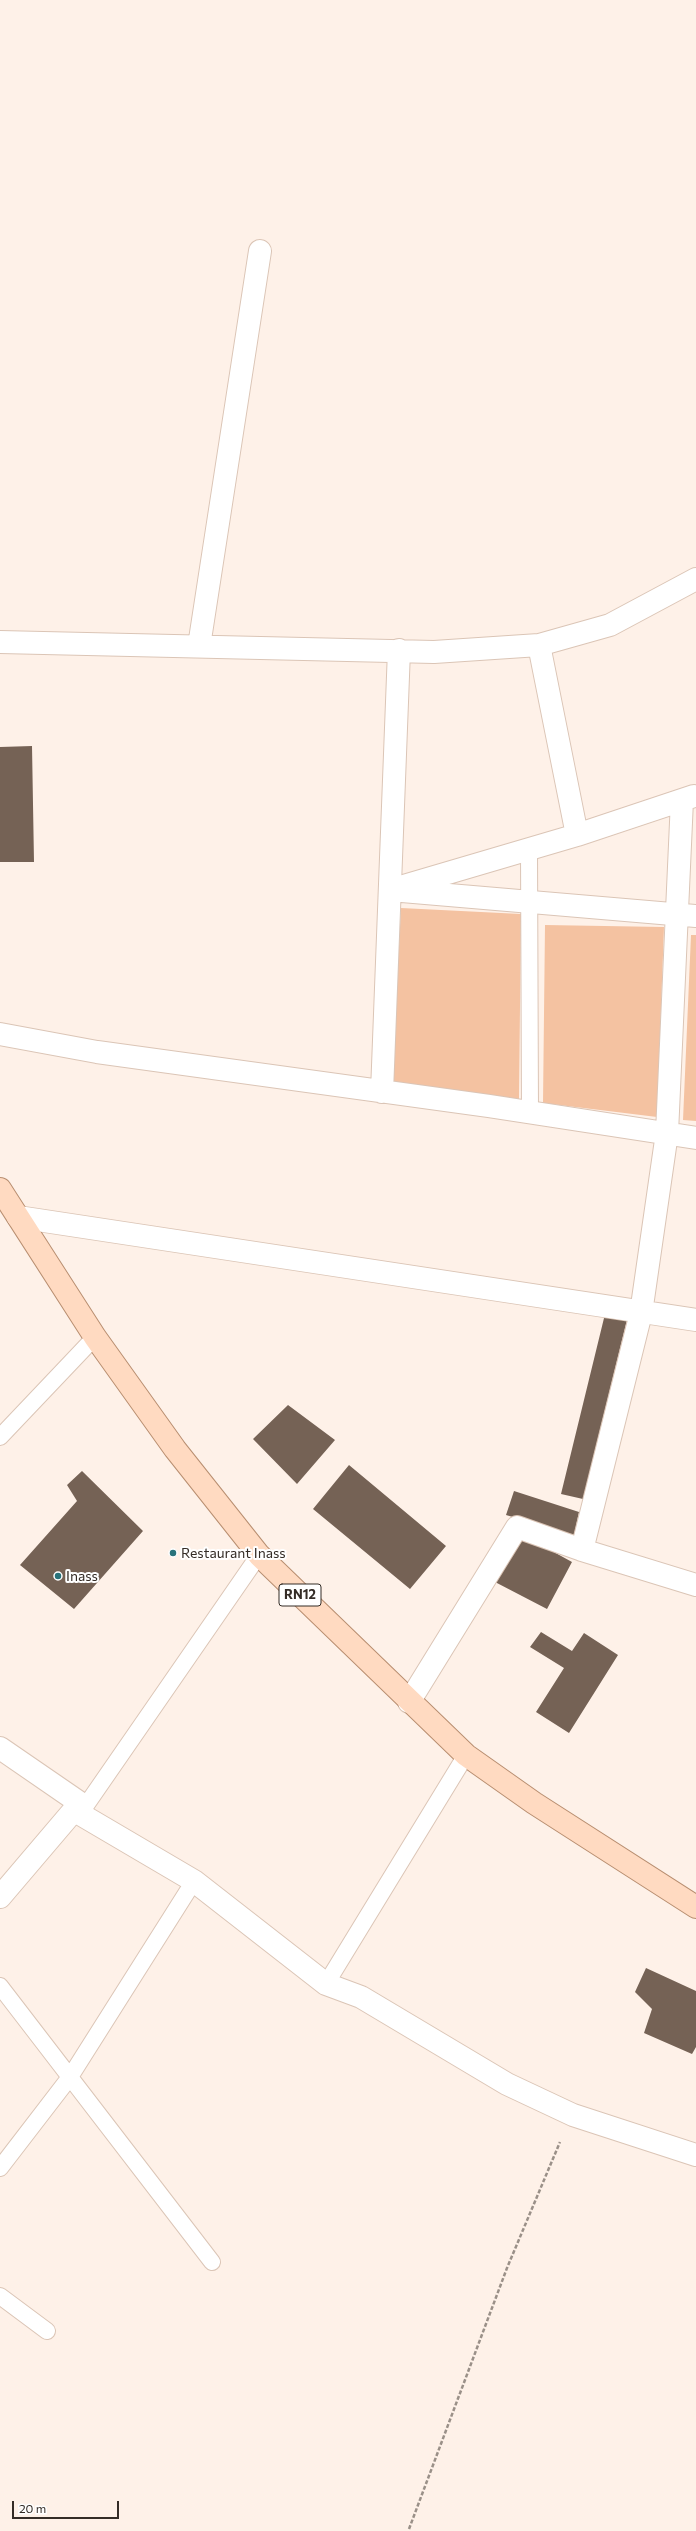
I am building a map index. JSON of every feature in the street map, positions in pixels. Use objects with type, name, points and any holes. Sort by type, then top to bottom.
[{"type":"main road","name":"RN12","points":[[0,1189],[95,1337],[175,1449],[259,1555],[409,1702],[466,1755],[534,1803],[696,1907]]},
{"type":"street","points":[[199,646],[260,251]]},
{"type":"street","points":[[0,642],[434,652],[539,645],[610,625],[696,579]]},
{"type":"street","points":[[539,645],[577,834]]},
{"type":"street","points":[[382,1092],[399,650]]},
{"type":"street","points":[[390,890],[529,849],[689,797],[686,916],[667,1133],[641,1313],[582,1550]]},
{"type":"street","points":[[390,890],[686,916]]},
{"type":"street","points":[[0,1034],[105,1053],[696,1138]]},
{"type":"street","points":[[18,1217],[641,1313],[696,1320]]},
{"type":"street","points":[[409,1702],[517,1527],[582,1550],[696,1585]]},
{"type":"street","points":[[0,1748],[80,1808],[194,1880],[326,1984],[361,1997],[507,2084],[573,2115],[696,2155]]},
{"type":"street","points":[[0,1897],[80,1808]]},
{"type":"lane","points":[[529,849],[530,1114]]},
{"type":"lane","points":[[0,1437],[95,1337]]},
{"type":"lane","points":[[80,1808],[259,1555]]},
{"type":"lane","points":[[326,1984],[466,1755]]},
{"type":"lane","points":[[0,2168],[70,2077],[194,1880]]},
{"type":"lane","points":[[0,1986],[212,2262]]},
{"type":"lane","points":[[0,2296],[46,2331]]},
{"type":"path","points":[[409,2529],[507,2268],[544,2178],[573,2115]]},
{"type":"shaded area","points":[[401,908],[521,914],[519,1099],[392,1082]]},
{"type":"shaded area","points":[[545,925],[664,927],[657,1117],[543,1103]]},
{"type":"shaded area","points":[[691,935],[696,935],[696,1121],[683,1120]]},
{"type":"building","points":[[32,746],[34,862],[0,862],[0,747]]},
{"type":"building","points":[[605,1314],[627,1320],[583,1499],[561,1494]]},
{"type":"building","points":[[288,1405],[335,1440],[297,1484],[253,1439]]},
{"type":"building","points":[[349,1465],[446,1546],[410,1589],[313,1509]]},
{"type":"building","points":[[82,1471],[143,1531],[74,1609],[20,1565],[77,1501],[67,1485]]},
{"type":"building","points":[[514,1491],[579,1512],[574,1535],[506,1515]]},
{"type":"building","points":[[521,1534],[572,1562],[547,1609],[495,1582]]},
{"type":"building","points":[[541,1632],[572,1651],[584,1633],[618,1655],[569,1733],[536,1712],[564,1668],[530,1647]]},
{"type":"building","points":[[646,1968],[696,1991],[696,2047],[692,2054],[644,2033],[652,2009],[635,1992]]},
{"type":"place","name":"Restaurant Inass","points":[[173,1553]]},
{"type":"place","name":"Inass","points":[[58,1576]]}]
